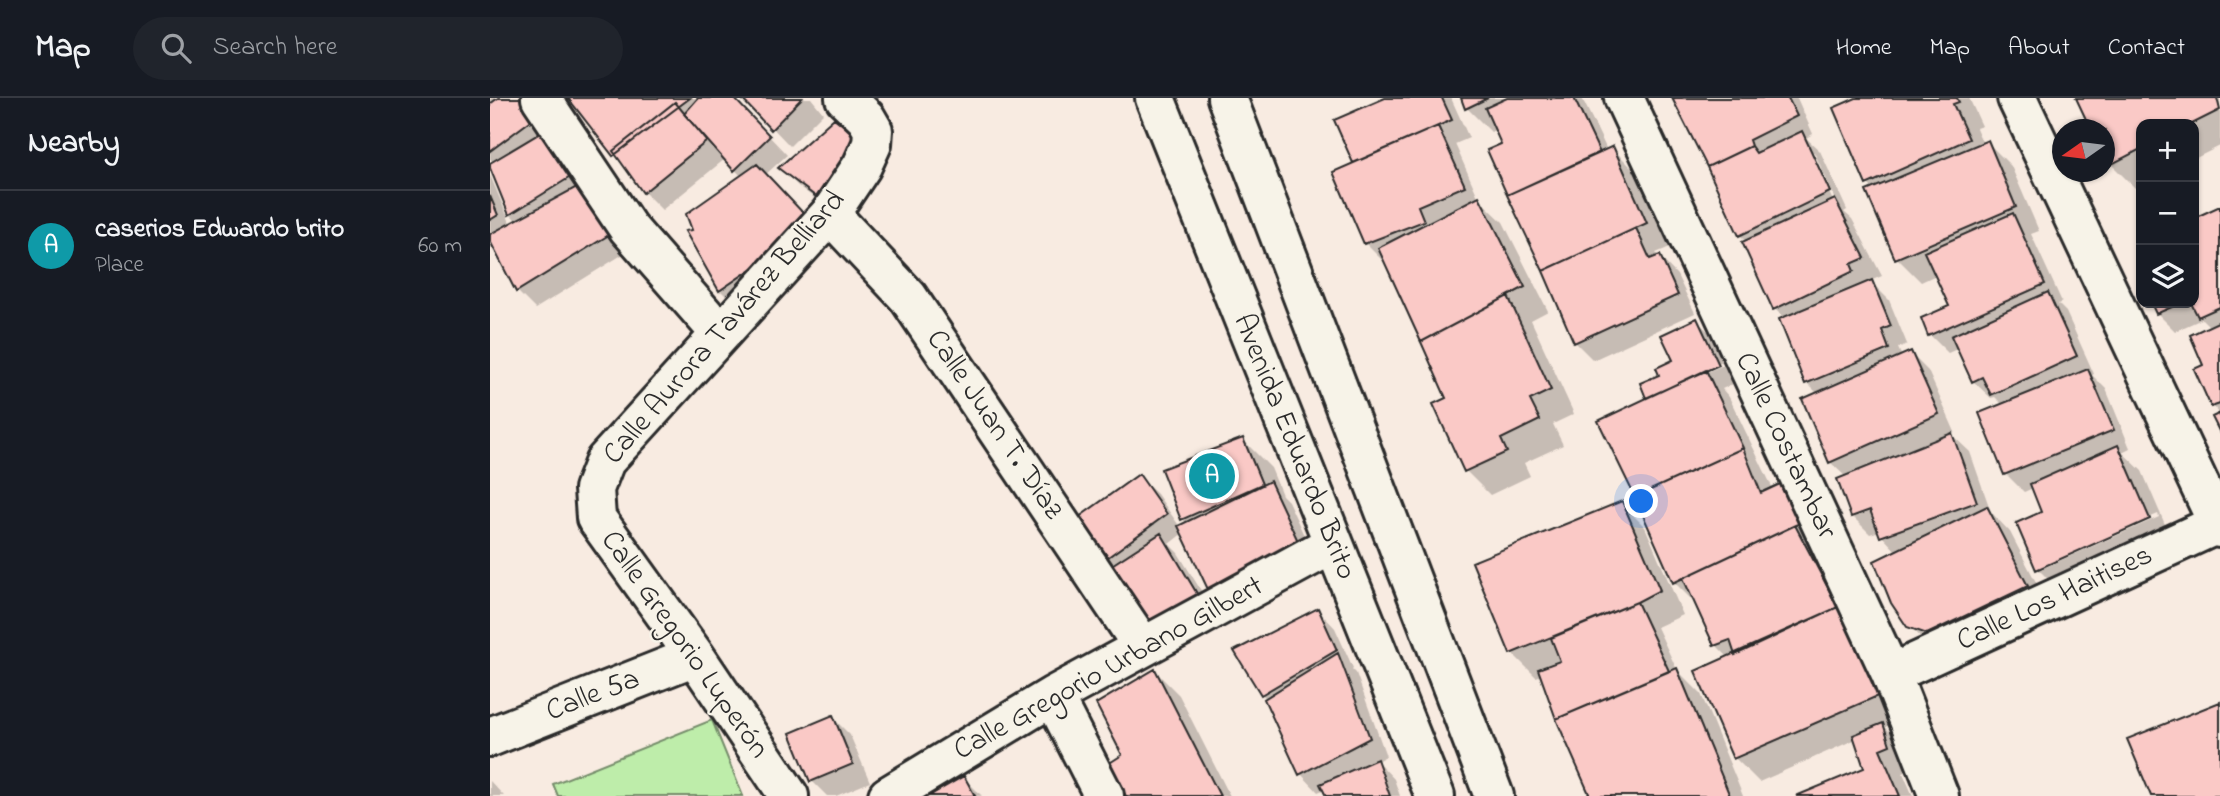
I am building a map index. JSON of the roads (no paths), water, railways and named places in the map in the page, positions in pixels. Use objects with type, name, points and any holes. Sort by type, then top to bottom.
[{"type":"street","points":[[541,98],[628,228],[720,332]]},
{"type":"street","name":"Calle Aurora Tavárez Belliard","points":[[594,489],[605,461],[830,214],[862,166],[872,144],[873,130],[866,118],[845,98]]},
{"type":"street","name":"Avenida Eduardo Brito","points":[[1155,98],[1435,796]]},
{"type":"street","name":"Avenida Eduardo Brito","points":[[1227,98],[1494,796]]},
{"type":"street","name":"Calle Costambar","points":[[1624,98],[1891,674],[1939,796]]},
{"type":"street","points":[[2017,98],[2219,525]]},
{"type":"street","name":"Calle Juan T. Díaz","points":[[830,214],[908,297],[1143,648]]},
{"type":"street","name":"Calle Gregorio Luperón","points":[[594,489],[596,518],[695,656],[789,796]]},
{"type":"street","name":"Calle Los Haitises","points":[[1891,674],[2219,525]]},
{"type":"street","name":"Calle Gregorio Urbano Gilbert","points":[[888,796],[1053,696],[1333,544]]},
{"type":"street","name":"Calle 5a","points":[[490,737],[695,656]]},
{"type":"street","points":[[1053,696],[1104,796]]},
{"type":"place","name":"caserios Edwardo brito","points":[[1212,476]]}]
